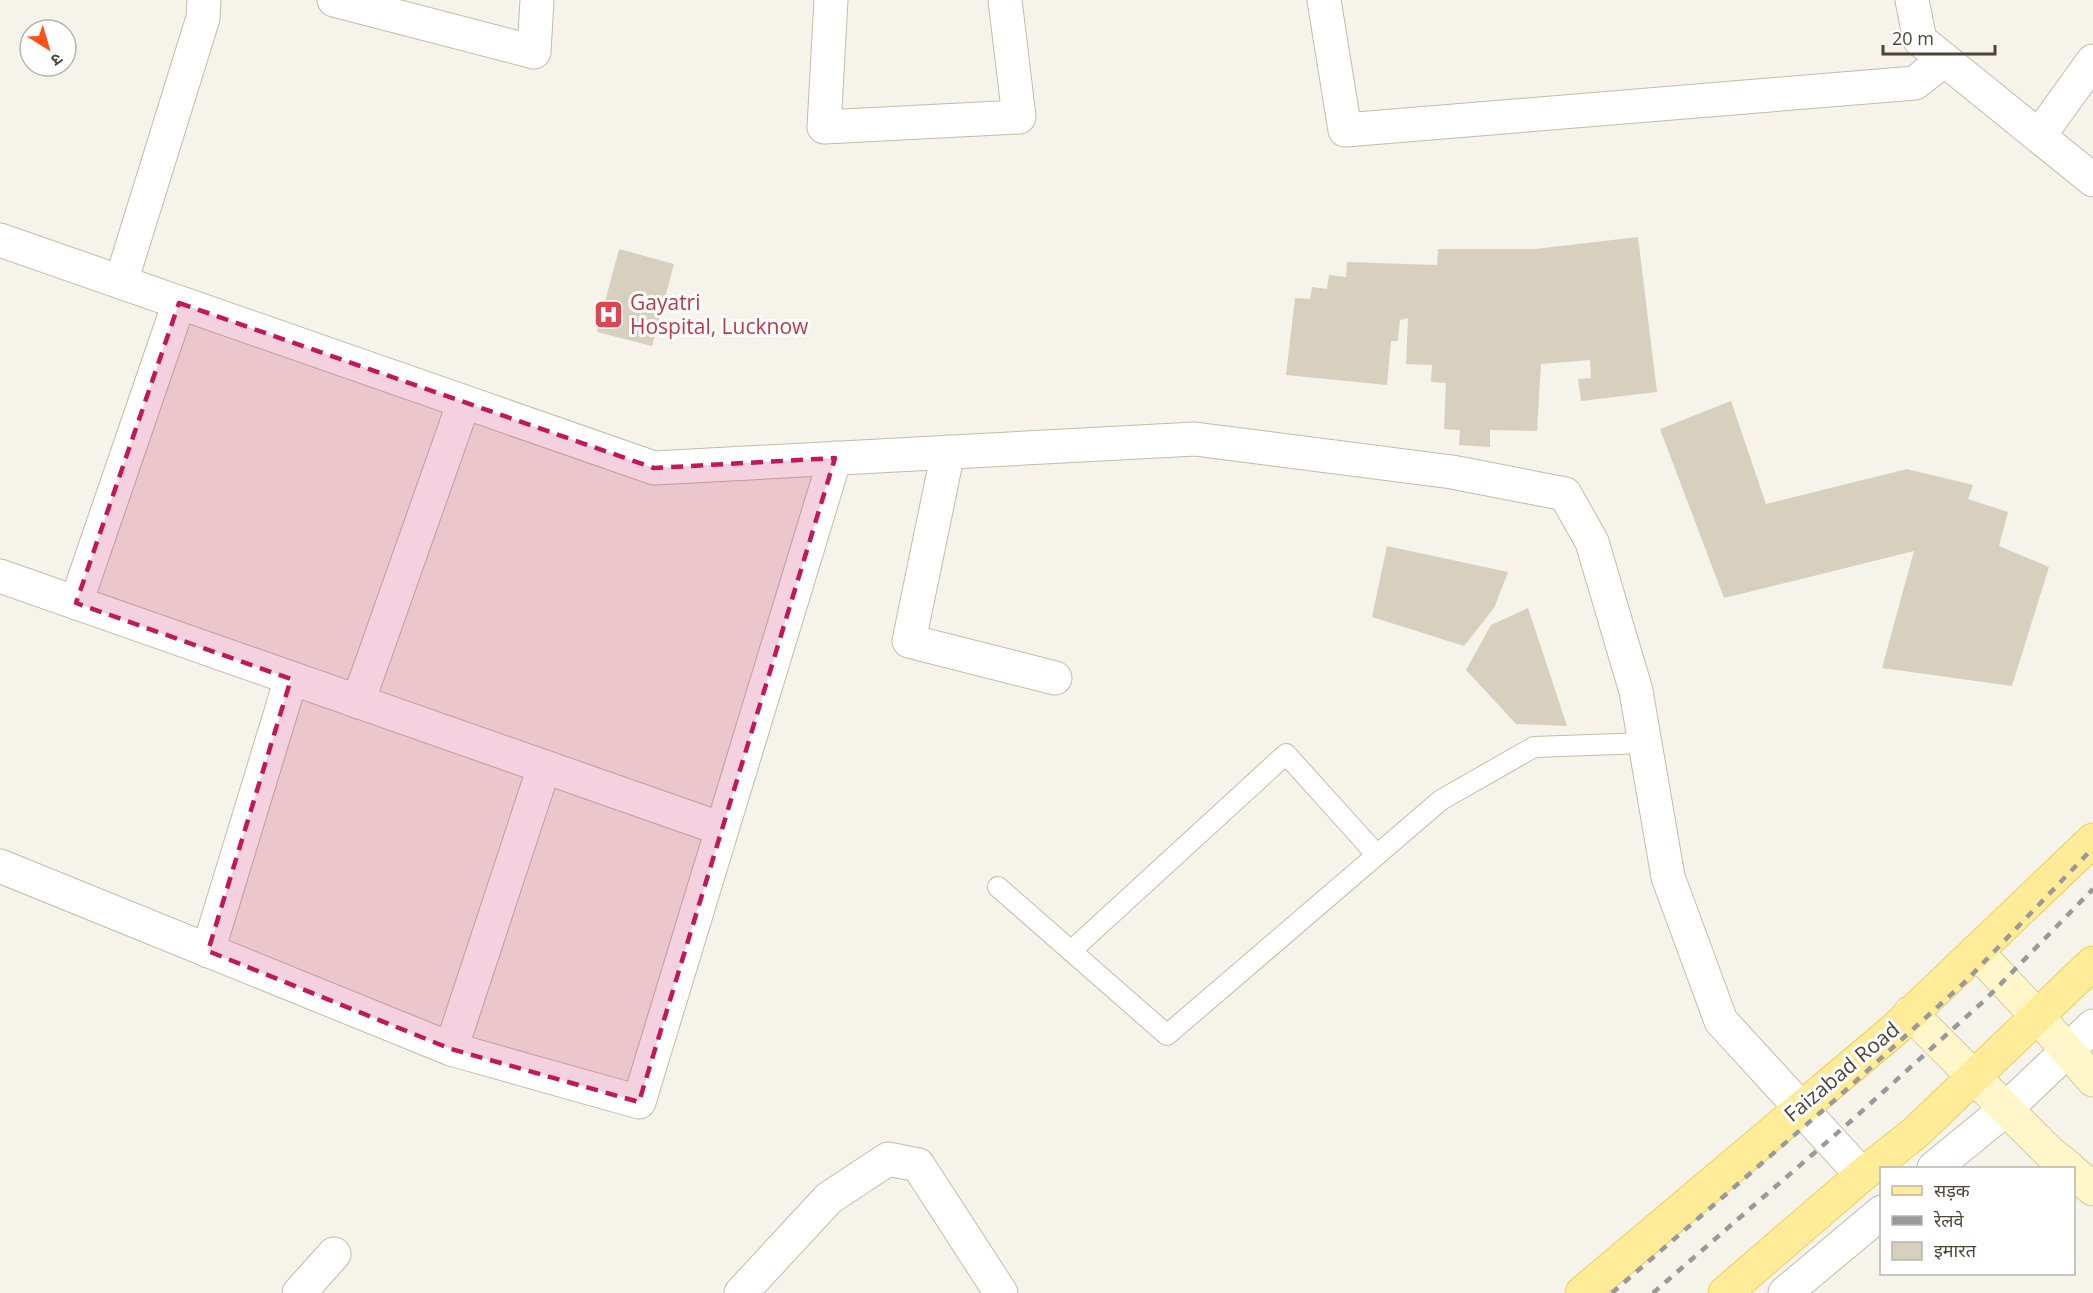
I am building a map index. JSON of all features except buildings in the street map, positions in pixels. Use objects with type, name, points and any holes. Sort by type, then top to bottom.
[{"type":"main road","name":"Faizabad Road","points":[[1582,1293],[1893,1030],[2093,840]]},
{"type":"main road","points":[[1725,1293],[1862,1175],[1915,1133],[2093,963]]},
{"type":"street","points":[[121,282],[203,18],[204,0]]},
{"type":"street","points":[[334,0],[534,52],[537,0]]},
{"type":"street","points":[[831,0],[824,127],[1019,117],[1005,0]]},
{"type":"street","points":[[1324,0],[1345,130],[1915,83],[1944,60]]},
{"type":"street","points":[[1912,0],[1920,40],[2093,180]]},
{"type":"street","points":[[2039,136],[2093,60]]},
{"type":"street","points":[[0,240],[654,468],[1196,439],[1452,472],[1565,494],[1592,542],[1636,691],[1668,877],[1721,1021],[1862,1175]]},
{"type":"street","points":[[76,603],[179,303]]},
{"type":"street","points":[[358,702],[464,402]]},
{"type":"street","points":[[948,452],[909,641],[1054,678]]},
{"type":"street","points":[[0,866],[451,1049],[639,1102],[835,458]]},
{"type":"street","points":[[0,576],[722,829]]},
{"type":"street","points":[[208,951],[291,679]]},
{"type":"street","points":[[451,1049],[544,767]]},
{"type":"street","points":[[1976,951],[2093,1080]]},
{"type":"street","points":[[1910,1013],[2067,1167]]},
{"type":"street","points":[[1935,1167],[2006,1109],[2093,1026]]},
{"type":"street","points":[[741,1293],[829,1198],[888,1159],[918,1165],[1001,1293]]},
{"type":"street","points":[[2075,1175],[2093,1189]]},
{"type":"street","points":[[1785,1293],[1880,1213]]},
{"type":"street","points":[[299,1293],[334,1254]]},
{"type":"lane","points":[[998,887],[1167,1035],[1441,800],[1534,747],[1645,743]]},
{"type":"lane","points":[[1071,951],[1286,754],[1377,855]]},
{"type":"highlighted area","points":[[179,303],[654,468],[835,458],[639,1102],[451,1049],[208,951],[291,679],[76,603]]},
{"type":"railway","points":[[1612,1293],[1836,1099],[1965,982],[2093,848]]},
{"type":"railway","points":[[1653,1293],[1851,1121],[1986,999],[2093,889]]},
{"type":"place","name":"Gayatri Hospital, Lucknow","points":[[609,315]]}]
